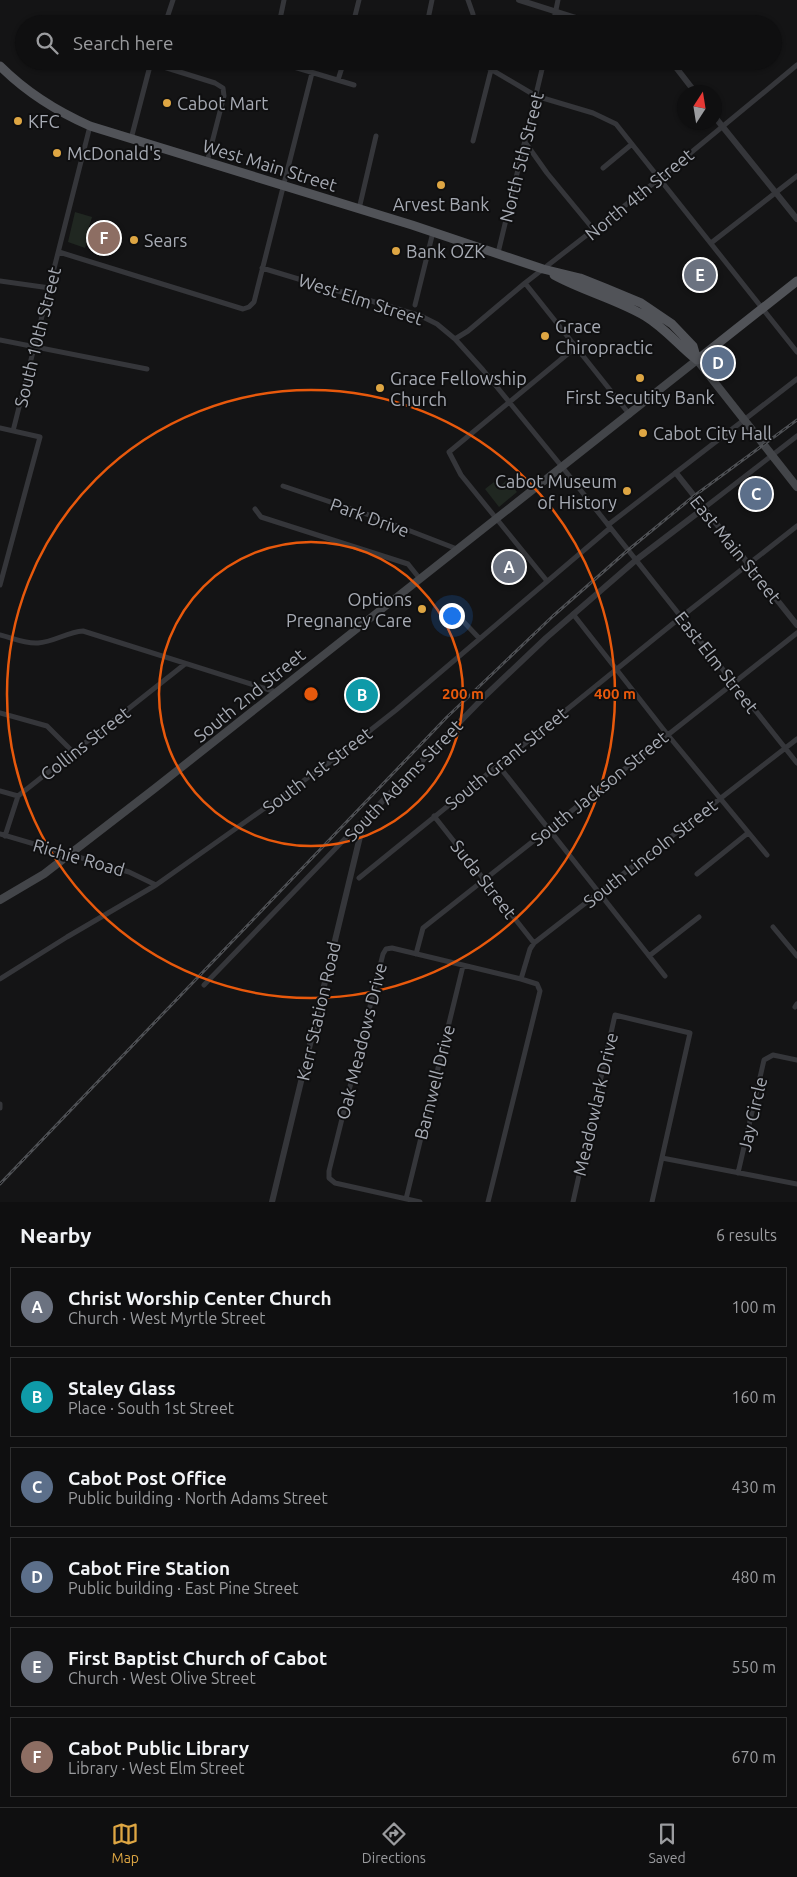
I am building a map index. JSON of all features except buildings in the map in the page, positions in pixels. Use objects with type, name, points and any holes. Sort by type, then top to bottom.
[{"type":"main road","name":"West Main Street","points":[[0,66],[50,106],[90,126],[433,232],[542,269],[573,286],[624,305],[647,317],[668,333],[687,353],[697,360]]},
{"type":"main road","points":[[797,281],[697,360],[797,487]]},
{"type":"main road","name":"South 2nd Street","points":[[0,900],[29,884],[69,855],[563,468],[697,360]]},
{"type":"street","points":[[168,15],[173,0]]},
{"type":"street","points":[[281,15],[284,0]]},
{"type":"street","points":[[355,15],[358,0]]},
{"type":"street","points":[[429,15],[432,0]]},
{"type":"street","points":[[468,0],[474,15]]},
{"type":"street","points":[[519,0],[568,15]]},
{"type":"street","points":[[555,15],[558,0]]},
{"type":"street","name":"North 4th Street","points":[[455,339],[525,282],[659,179],[797,65]]},
{"type":"street","points":[[131,139],[149,70]]},
{"type":"street","points":[[175,70],[215,83],[223,88],[224,96],[207,162]]},
{"type":"street","points":[[302,70],[354,85]]},
{"type":"street","points":[[338,80],[341,70]]},
{"type":"street","points":[[473,141],[491,70],[536,96],[593,113],[616,124],[797,352]]},
{"type":"street","name":"North 5th Street","points":[[498,253],[542,70]]},
{"type":"street","points":[[678,70],[690,85]]},
{"type":"street","points":[[58,252],[243,309],[249,307],[254,302],[312,73]]},
{"type":"street","name":"South 10th Street","points":[[0,585],[40,437],[13,431],[90,126]]},
{"type":"street","points":[[723,126],[797,218]]},
{"type":"street","points":[[358,209],[376,136]]},
{"type":"street","points":[[524,142],[594,230]]},
{"type":"street","points":[[603,168],[632,144]]},
{"type":"street","points":[[711,243],[797,176]]},
{"type":"street","points":[[415,305],[433,232]]},
{"type":"street","name":"West Elm Street","points":[[262,268],[414,314],[437,324],[455,339],[483,370],[636,560]]},
{"type":"street","points":[[0,281],[50,288]]},
{"type":"street","points":[[525,282],[630,415]]},
{"type":"street","points":[[0,340],[147,369]]},
{"type":"street","points":[[547,581],[461,475],[449,452],[576,347]]},
{"type":"street","name":"South 1st Street","points":[[0,979],[71,934],[156,885],[219,842],[366,735],[609,527],[796,380]]},
{"type":"street","points":[[0,428],[13,431]]},
{"type":"street","points":[[704,508],[770,455],[797,436]]},
{"type":"street","name":"East Main Street","points":[[676,473],[797,626]]},
{"type":"street","name":"Park Drive","points":[[283,486],[369,515],[457,550]]},
{"type":"street","name":"South Adams Street","points":[[204,985],[486,695],[573,614],[636,560],[704,508]]},
{"type":"street","points":[[255,509],[261,517],[408,564],[420,579]]},
{"type":"street","name":"South Grant Street","points":[[358,878],[681,617],[797,526]]},
{"type":"street","points":[[0,559],[6,561]]},
{"type":"street","name":"East Elm Street","points":[[636,560],[797,764]]},
{"type":"street","points":[[573,614],[667,734],[767,856]]},
{"type":"street","points":[[460,618],[479,638]]},
{"type":"street","points":[[0,635],[38,643],[74,632],[84,631],[276,692]]},
{"type":"street","name":"South Jackson Street","points":[[416,954],[423,928],[797,633]]},
{"type":"street","name":"Collins Street","points":[[18,796],[185,664]]},
{"type":"street","points":[[0,713],[47,726],[73,752]]},
{"type":"street","name":"South Lincoln Street","points":[[521,979],[530,949],[534,943],[797,739]]},
{"type":"street","points":[[498,765],[665,976]]},
{"type":"street","points":[[0,791],[18,796],[3,835]]},
{"type":"street","name":"Suda Street","points":[[434,816],[534,943]]},
{"type":"street","name":"Kerr Station Road","points":[[272,1202],[364,820]]},
{"type":"street","points":[[697,874],[748,833]]},
{"type":"street","name":"Richie Road","points":[[3,835],[130,872],[156,885]]},
{"type":"street","points":[[649,956],[699,917]]},
{"type":"street","points":[[773,927],[797,956]]},
{"type":"street","name":"Oak Meadows Drive","points":[[420,1202],[335,1182],[329,1178],[329,1171],[382,954],[386,949],[392,948],[521,979],[537,984],[540,991],[488,1202]]},
{"type":"street","name":"Barnwell Drive","points":[[406,1199],[463,966]]},
{"type":"street","name":"Meadowlark Drive","points":[[573,1202],[615,1015],[690,1033],[652,1202]]},
{"type":"street","name":"Jay Circle","points":[[738,1173],[764,1060],[773,1055],[797,1060]]},
{"type":"street","points":[[662,1158],[797,1184]]},
{"type":"shaded area","points":[[75,212],[92,217],[89,227],[91,230],[85,248],[68,242]]},
{"type":"shaded area","points":[[507,480],[517,492],[499,507],[485,489],[494,482],[499,487]]},
{"type":"railway","points":[[0,1184],[447,717],[553,616],[627,551],[694,496],[797,420]]},
{"type":"place","name":"Cabot Mart","points":[[167,103]]},
{"type":"place","name":"KFC","points":[[18,121]]},
{"type":"place","name":"McDonald's","points":[[57,153]]},
{"type":"place","name":"Arvest Bank","points":[[441,185]]},
{"type":"place","name":"Cabot Public Library","points":[[104,238]]},
{"type":"place","name":"Sears","points":[[134,240]]},
{"type":"place","name":"Bank OZK","points":[[396,251]]},
{"type":"place","name":"First Baptist Church of Cabot","points":[[700,275]]},
{"type":"place","name":"Grace Chiropractic","points":[[545,336]]},
{"type":"place","name":"Cabot Fire Station","points":[[718,363]]},
{"type":"place","name":"First Secutity Bank","points":[[640,378]]},
{"type":"place","name":"Grace Fellowship Church","points":[[380,388]]},
{"type":"place","name":"Cabot City Hall","points":[[643,433]]},
{"type":"place","name":"Cabot Museum of History","points":[[627,491]]},
{"type":"place","name":"Cabot Post Office","points":[[756,494]]},
{"type":"place","name":"Christ Worship Center Church","points":[[509,567]]},
{"type":"place","name":"Options Pregnancy Care","points":[[422,609]]},
{"type":"place","name":"Staley Glass","points":[[362,695]]}]
